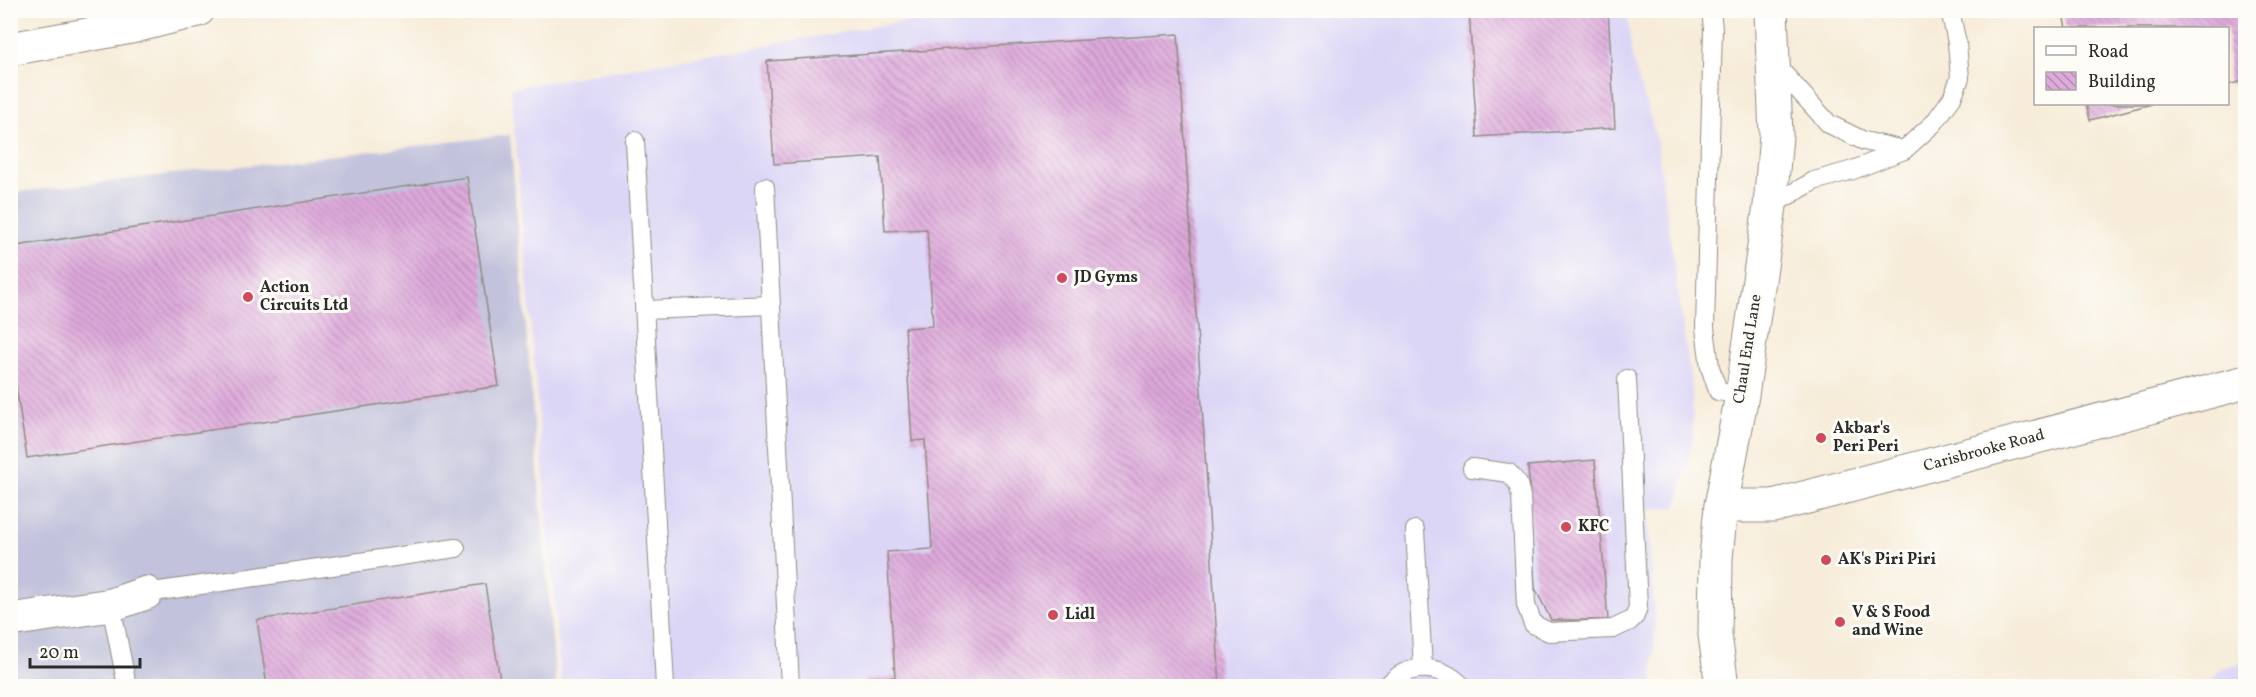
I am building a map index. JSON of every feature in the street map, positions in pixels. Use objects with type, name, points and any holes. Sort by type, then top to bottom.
[{"type":"street","points":[[10,49],[131,27],[198,10]]},
{"type":"street","name":"Chaul End Lane","points":[[1722,687],[1715,634],[1716,558],[1721,506],[1742,395],[1770,206],[1776,135],[1772,10]]},
{"type":"street","name":"Carisbrooke Road","points":[[1721,506],[1773,506],[2246,382]]},
{"type":"street","points":[[10,620],[111,605],[146,592]]},
{"type":"lane","points":[[1711,10],[1713,29],[1705,328],[1710,367],[1718,391],[1742,395]]},
{"type":"lane","points":[[1770,206],[1814,181],[1853,170],[1904,150],[1934,123],[1952,98],[1960,78],[1957,43],[1950,10]]},
{"type":"lane","points":[[1774,62],[1829,124],[1864,141],[1904,150]]},
{"type":"lane","points":[[635,141],[665,687]]},
{"type":"lane","points":[[765,187],[790,687]]},
{"type":"lane","points":[[645,310],[771,305]]},
{"type":"lane","points":[[1472,468],[1509,473],[1518,484],[1521,496],[1526,605],[1533,624],[1549,633],[1613,629],[1630,621],[1635,616],[1638,607],[1627,379]]},
{"type":"lane","points":[[1415,530],[1423,668]]},
{"type":"lane","points":[[146,592],[456,548]]},
{"type":"lane","points":[[111,605],[127,687]]},
{"type":"lane","points":[[1387,687],[1393,679],[1407,671],[1423,668],[1439,670],[1454,677],[1462,687]]},
{"type":"shaded area","points":[[967,11],[1627,11],[1632,57],[1656,137],[1692,390],[1693,441],[1677,507],[1647,509],[1655,621],[1654,686],[561,686],[511,88]]},
{"type":"shaded area","points":[[510,135],[556,686],[11,686],[10,193]]},
{"type":"shaded area","points":[[2245,662],[2245,686],[2206,686],[2221,669]]},
{"type":"building","points":[[1469,10],[1608,10],[1615,128],[1477,137]]},
{"type":"building","points":[[2062,10],[2246,10],[2246,80],[2229,85],[2229,27],[2066,27]]},
{"type":"building","points":[[1178,34],[1220,686],[865,686],[865,680],[895,677],[887,552],[932,549],[925,440],[912,441],[905,328],[933,326],[927,229],[885,231],[880,157],[774,164],[767,61]]},
{"type":"building","points":[[2086,105],[2148,105],[2090,120]]},
{"type":"building","name":"Action Circuits Ltd","points":[[467,177],[499,386],[27,458],[10,347],[10,247]]},
{"type":"building","name":"KFC","points":[[1595,460],[1608,620],[1551,620],[1535,588],[1528,466]]},
{"type":"building","points":[[485,584],[501,686],[267,686],[257,620]]},
{"type":"place","name":"JD Gyms","points":[[1062,278]]},
{"type":"place","name":"Action Circuits Ltd","points":[[248,297]]},
{"type":"place","name":"Akbar's Peri Peri","points":[[1821,438]]},
{"type":"place","name":"KFC","points":[[1566,527]]},
{"type":"place","name":"AK's Piri Piri","points":[[1826,560]]},
{"type":"place","name":"Lidl","points":[[1053,615]]},
{"type":"place","name":"V & S Food and Wine","points":[[1840,622]]}]
